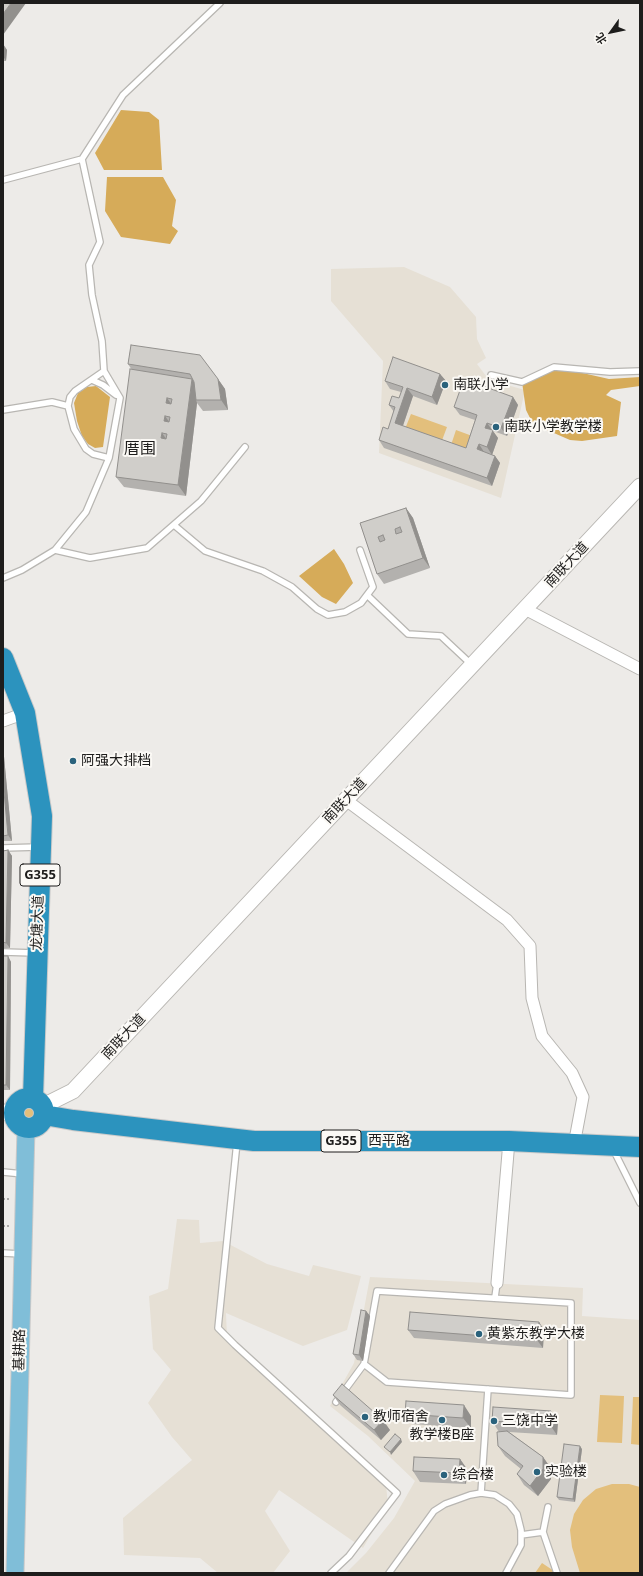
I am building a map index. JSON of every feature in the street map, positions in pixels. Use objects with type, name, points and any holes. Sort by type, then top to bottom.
[{"type":"highway","name":"龙塘大道","points":[[3,658],[37,817],[38,847],[35,953],[37,1104]]},
{"type":"highway","name":"龙塘大道","points":[[3,676],[16,716]]},
{"type":"highway","points":[[18,1103],[37,1104],[43,1120],[36,1127],[14,1118],[18,1103]]},
{"type":"highway","name":"西平路","points":[[37,1104],[73,1120],[254,1141],[509,1141],[640,1148]]},
{"type":"main road","name":"基耕路","points":[[14,1118],[25,1174],[15,1573]]},
{"type":"street","name":"南联大道","points":[[37,1104],[73,1091],[640,486]]},
{"type":"street","points":[[525,609],[640,670]]},
{"type":"street","points":[[346,800],[507,920],[530,946],[532,998],[542,1036],[572,1073],[582,1097],[574,1145]]},
{"type":"street","points":[[497,1283],[509,1141]]},
{"type":"lane","points":[[3,180],[82,159],[123,96],[220,3]]},
{"type":"lane","points":[[3,578],[22,570],[55,550],[86,512],[109,458],[120,398],[104,371],[102,341],[92,295],[89,265],[100,242],[82,159]]},
{"type":"lane","points":[[491,375],[522,382],[554,367],[610,372],[640,371]]},
{"type":"lane","points":[[104,371],[75,391],[70,397],[68,406],[74,429],[86,449],[93,454],[109,458]]},
{"type":"lane","points":[[92,380],[103,385],[120,398]]},
{"type":"lane","points":[[3,410],[52,402],[68,406]]},
{"type":"lane","points":[[55,550],[90,558],[147,548],[201,501],[245,448]]},
{"type":"lane","points":[[174,525],[205,551],[263,571],[292,587],[317,609],[328,615],[345,612],[361,603],[373,587],[360,550]]},
{"type":"lane","points":[[367,595],[408,634],[441,636],[472,665]]},
{"type":"lane","points":[[3,848],[38,847]]},
{"type":"lane","points":[[3,952],[35,953]]},
{"type":"lane","points":[[237,1139],[218,1328],[397,1493],[349,1556],[331,1573]]},
{"type":"lane","points":[[612,1147],[640,1203]]},
{"type":"lane","points":[[3,1172],[25,1174]]},
{"type":"lane","points":[[3,1253],[22,1255]]},
{"type":"lane","points":[[495,1297],[497,1283]]},
{"type":"lane","points":[[336,1402],[364,1364],[377,1291],[495,1297],[571,1303],[571,1395],[387,1382],[364,1364]]},
{"type":"lane","points":[[481,1493],[488,1389]]},
{"type":"lane","points":[[389,1573],[434,1511],[445,1504],[470,1495],[481,1493],[495,1496],[509,1504],[517,1514],[521,1535],[521,1545],[506,1573]]},
{"type":"lane","points":[[548,1507],[543,1532],[557,1573]]},
{"type":"lane","points":[[521,1535],[543,1532]]},
{"type":"shaded area","points":[[121,110],[149,112],[159,120],[162,170],[104,170],[95,153]]},
{"type":"shaded area","points":[[107,177],[163,177],[176,200],[172,226],[178,231],[170,244],[121,237],[105,211]]},
{"type":"shaded area","name":"南联小学","points":[[404,267],[450,287],[476,317],[477,339],[486,358],[477,364],[489,380],[525,390],[501,498],[379,453],[383,361],[331,301],[331,269]]},
{"type":"shaded area","points":[[556,367],[609,379],[640,377],[640,386],[611,390],[606,395],[621,402],[617,436],[582,441],[570,440],[532,422],[526,410],[522,382]]},
{"type":"shaded area","points":[[96,386],[110,397],[103,447],[95,448],[88,444],[82,436],[77,421],[74,403],[78,393],[87,387]]},
{"type":"shaded area","points":[[411,414],[447,427],[441,443],[405,429]]},
{"type":"shaded area","points":[[456,430],[475,437],[470,452],[451,445]]},
{"type":"shaded area","points":[[334,549],[344,564],[353,583],[336,604],[322,597],[299,576]]},
{"type":"shaded area","points":[[28,1102],[37,1106],[38,1120],[31,1125],[24,1124],[18,1119],[18,1108],[24,1103]]},
{"type":"shaded area","points":[[177,1219],[199,1220],[200,1243],[223,1241],[267,1264],[309,1276],[313,1265],[361,1276],[347,1330],[303,1346],[226,1313],[227,1338],[386,1485],[388,1505],[363,1548],[279,1490],[265,1511],[290,1551],[273,1573],[218,1573],[200,1558],[124,1555],[123,1518],[192,1460],[172,1437],[148,1403],[171,1370],[153,1349],[149,1296],[168,1289]]},
{"type":"shaded area","name":"三饶中学","points":[[370,1277],[583,1288],[582,1316],[640,1320],[640,1573],[346,1573],[366,1553],[394,1518],[415,1481],[368,1436],[330,1406],[354,1363]]},
{"type":"shaded area","points":[[600,1395],[624,1396],[622,1443],[597,1442]]},
{"type":"shaded area","points":[[633,1397],[640,1397],[640,1445],[631,1444]]},
{"type":"shaded area","points":[[612,1484],[629,1484],[640,1487],[640,1573],[580,1573],[572,1547],[570,1530],[574,1514],[583,1500],[596,1489]]},
{"type":"shaded area","points":[[542,1563],[557,1573],[535,1573]]},
{"type":"building","points":[[3,3],[11,3],[3,14]]},
{"type":"building","points":[[131,345],[200,355],[218,379],[221,400],[196,400],[194,382],[190,374],[128,364]]},
{"type":"building","name":"南联小学教学楼","points":[[393,357],[440,374],[432,397],[407,388],[395,423],[466,448],[477,415],[454,407],[464,379],[513,397],[501,428],[487,423],[485,428],[493,430],[487,447],[479,444],[477,449],[495,456],[487,478],[379,440],[383,427],[388,429],[395,407],[389,405],[392,396],[399,398],[403,387],[385,381]]},
{"type":"building","points":[[130,369],[192,379],[178,485],[116,477]],"holes":[[[167,398],[172,399],[171,404],[166,403]],[[165,416],[170,417],[169,422],[164,421]],[[162,433],[167,434],[166,439],[161,438]]]},
{"type":"building","points":[[406,508],[423,558],[377,574],[360,523]],"holes":[[[400,527],[402,532],[396,534],[395,529]],[[383,535],[385,540],[380,542],[378,537]]]},
{"type":"building","points":[[3,781],[8,835],[3,836]]},
{"type":"building","points":[[8,850],[6,943],[3,942],[3,851]]},
{"type":"building","points":[[3,956],[8,956],[6,1085],[3,1085]]},
{"type":"building","points":[[361,1310],[366,1311],[359,1355],[353,1354]]},
{"type":"building","points":[[410,1312],[539,1322],[537,1340],[408,1330]]},
{"type":"building","name":"教师宿舍","points":[[342,1384],[383,1420],[374,1430],[333,1395]]},
{"type":"building","points":[[406,1401],[464,1405],[463,1418],[405,1414]]},
{"type":"building","points":[[493,1407],[551,1411],[550,1425],[492,1421]]},
{"type":"building","name":"实验楼","points":[[507,1431],[543,1457],[543,1469],[530,1486],[517,1474],[523,1466],[498,1446],[497,1432]]},
{"type":"building","points":[[395,1434],[401,1439],[390,1452],[384,1447]]},
{"type":"building","points":[[564,1444],[580,1446],[573,1499],[557,1497]]},
{"type":"building","points":[[414,1457],[460,1459],[459,1473],[413,1471]]},
{"type":"place","name":"南联小学","points":[[445,385]]},
{"type":"place","name":"南联小学教学楼","points":[[496,427]]},
{"type":"place","name":"阿强大排档","points":[[73,761]]},
{"type":"place","name":"黄紫东教学大楼","points":[[479,1334]]},
{"type":"place","name":"教师宿舍","points":[[365,1417]]},
{"type":"place","name":"教学楼B座","points":[[442,1420]]},
{"type":"place","name":"三饶中学","points":[[494,1421]]},
{"type":"place","name":"实验楼","points":[[537,1472]]},
{"type":"place","name":"综合楼","points":[[444,1475]]},
{"type":"district","name":"厝围","points":[[140,449]]}]
